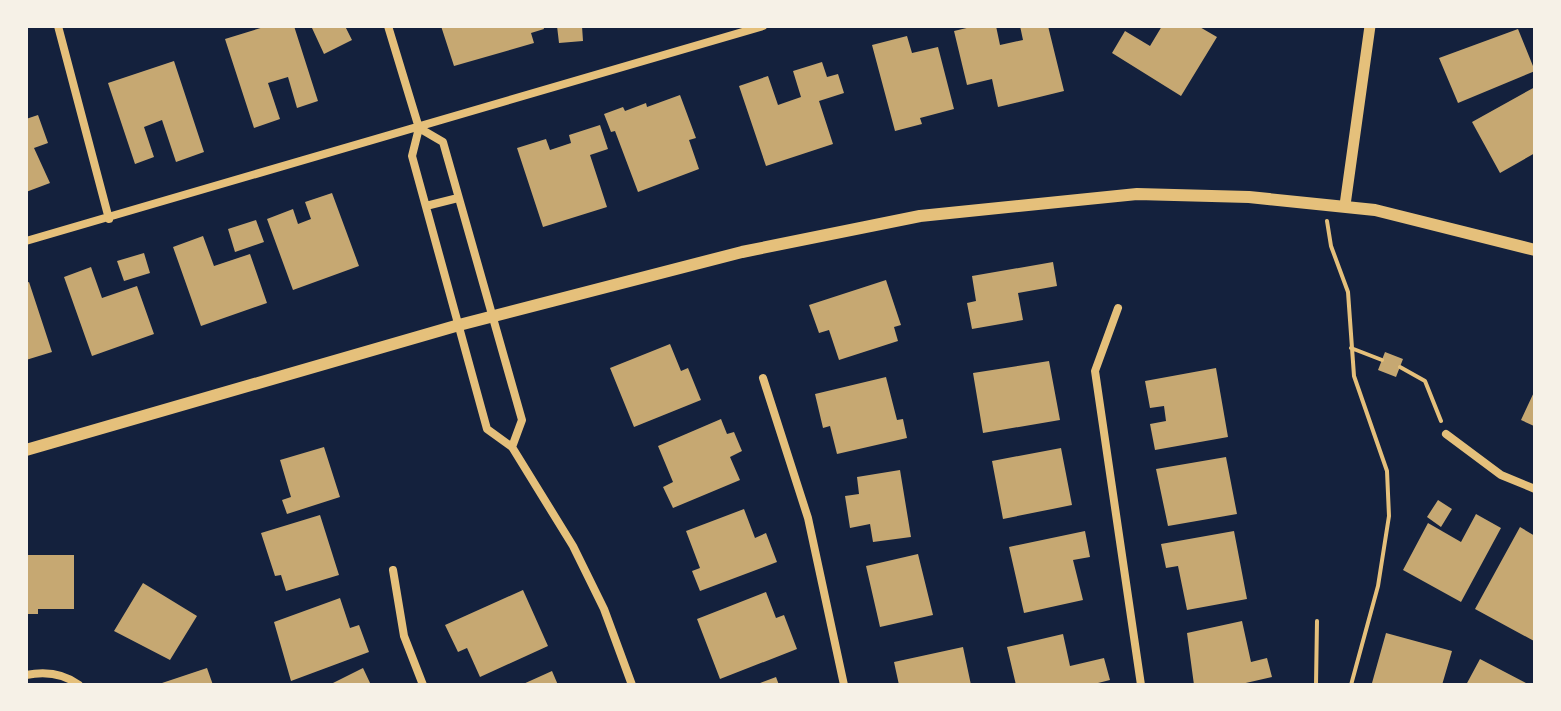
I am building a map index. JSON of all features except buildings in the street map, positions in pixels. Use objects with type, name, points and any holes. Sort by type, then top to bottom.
[{"type":"main road","points":[[26,450],[459,325],[742,252],[920,216],[1137,194],[1345,205],[1477,233],[1535,250]]},
{"type":"street","points":[[58,26],[109,219]]},
{"type":"street","points":[[388,26],[419,128],[412,156],[487,429],[512,447],[573,546],[604,609],[632,685]]},
{"type":"street","points":[[26,241],[763,26]]},
{"type":"street","points":[[1345,205],[1370,26]]},
{"type":"street","points":[[419,128],[443,142],[522,420],[512,447]]},
{"type":"street","points":[[426,206],[458,198]]},
{"type":"street","points":[[1118,308],[1095,371],[1141,685]]},
{"type":"street","points":[[763,378],[808,518],[844,685]]},
{"type":"street","points":[[1446,434],[1501,475],[1535,489]]},
{"type":"street","points":[[393,570],[404,636],[423,685]]},
{"type":"street","points":[[26,675],[40,672],[68,676],[79,685]]},
{"type":"path","points":[[1324,204],[1331,246],[1348,292],[1354,376],[1387,471],[1389,516],[1378,586],[1351,685]]},
{"type":"path","points":[[1351,348],[1382,360]]},
{"type":"path","points":[[1400,367],[1425,381],[1446,434]]},
{"type":"path","points":[[1316,685],[1317,621]]}]
